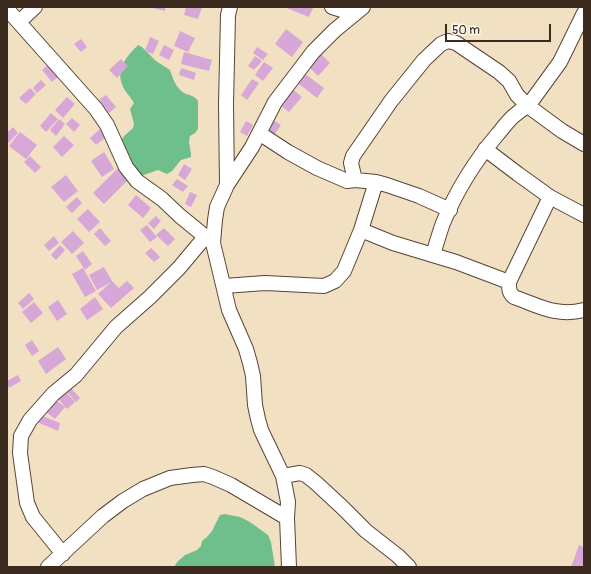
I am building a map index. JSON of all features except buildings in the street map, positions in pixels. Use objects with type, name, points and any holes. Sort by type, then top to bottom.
[{"type":"street","points":[[19,22],[35,7]]},
{"type":"street","points":[[227,185],[226,105],[228,15],[230,7]]},
{"type":"street","points":[[332,7],[359,10]]},
{"type":"street","points":[[7,9],[96,109],[108,125],[126,167],[133,176],[209,240],[230,310],[246,349],[250,363],[258,419],[283,476],[288,502],[287,518],[289,567]]},
{"type":"street","points":[[63,554],[33,517],[27,504],[20,453],[21,436],[30,420],[53,394],[76,376],[116,327],[150,297],[178,268],[209,240],[217,207],[227,185],[243,161],[275,102],[313,52],[335,30],[359,10]]},
{"type":"street","points":[[433,255],[443,224],[464,182],[485,149],[512,116],[528,106],[560,62],[584,12]]},
{"type":"street","points":[[355,180],[351,163],[353,156],[391,101],[424,60],[440,44],[448,42],[456,42],[499,72],[509,81],[517,95],[528,106],[562,131],[584,144]]},
{"type":"street","points":[[259,133],[288,152],[317,168],[347,181],[355,180],[376,182],[419,196],[450,210]]},
{"type":"street","points":[[485,149],[550,197],[584,215]]},
{"type":"street","points":[[224,286],[265,283],[324,286],[335,281],[344,271],[362,230],[376,182]]},
{"type":"street","points":[[550,197],[509,282],[510,294],[514,297],[554,312],[565,313],[583,307]]},
{"type":"street","points":[[362,230],[393,243],[456,262],[509,282]]},
{"type":"street","points":[[283,476],[300,473],[316,483],[366,531],[398,556],[409,567]]},
{"type":"street","points":[[48,567],[103,516],[123,501],[143,489],[170,478],[204,474],[213,477],[231,485],[287,518]]},
{"type":"green space","points":[[138,45],[156,61],[170,70],[175,83],[181,91],[194,97],[198,101],[198,129],[190,136],[189,142],[191,157],[181,160],[172,171],[167,174],[158,170],[141,176],[134,170],[121,141],[133,128],[134,124],[130,109],[134,103],[123,87],[121,78],[122,67],[130,53]]},
{"type":"green space","points":[[225,514],[240,517],[250,522],[268,535],[271,542],[275,567],[174,567],[185,555],[197,550],[201,546],[202,541],[212,531],[220,515]]}]
